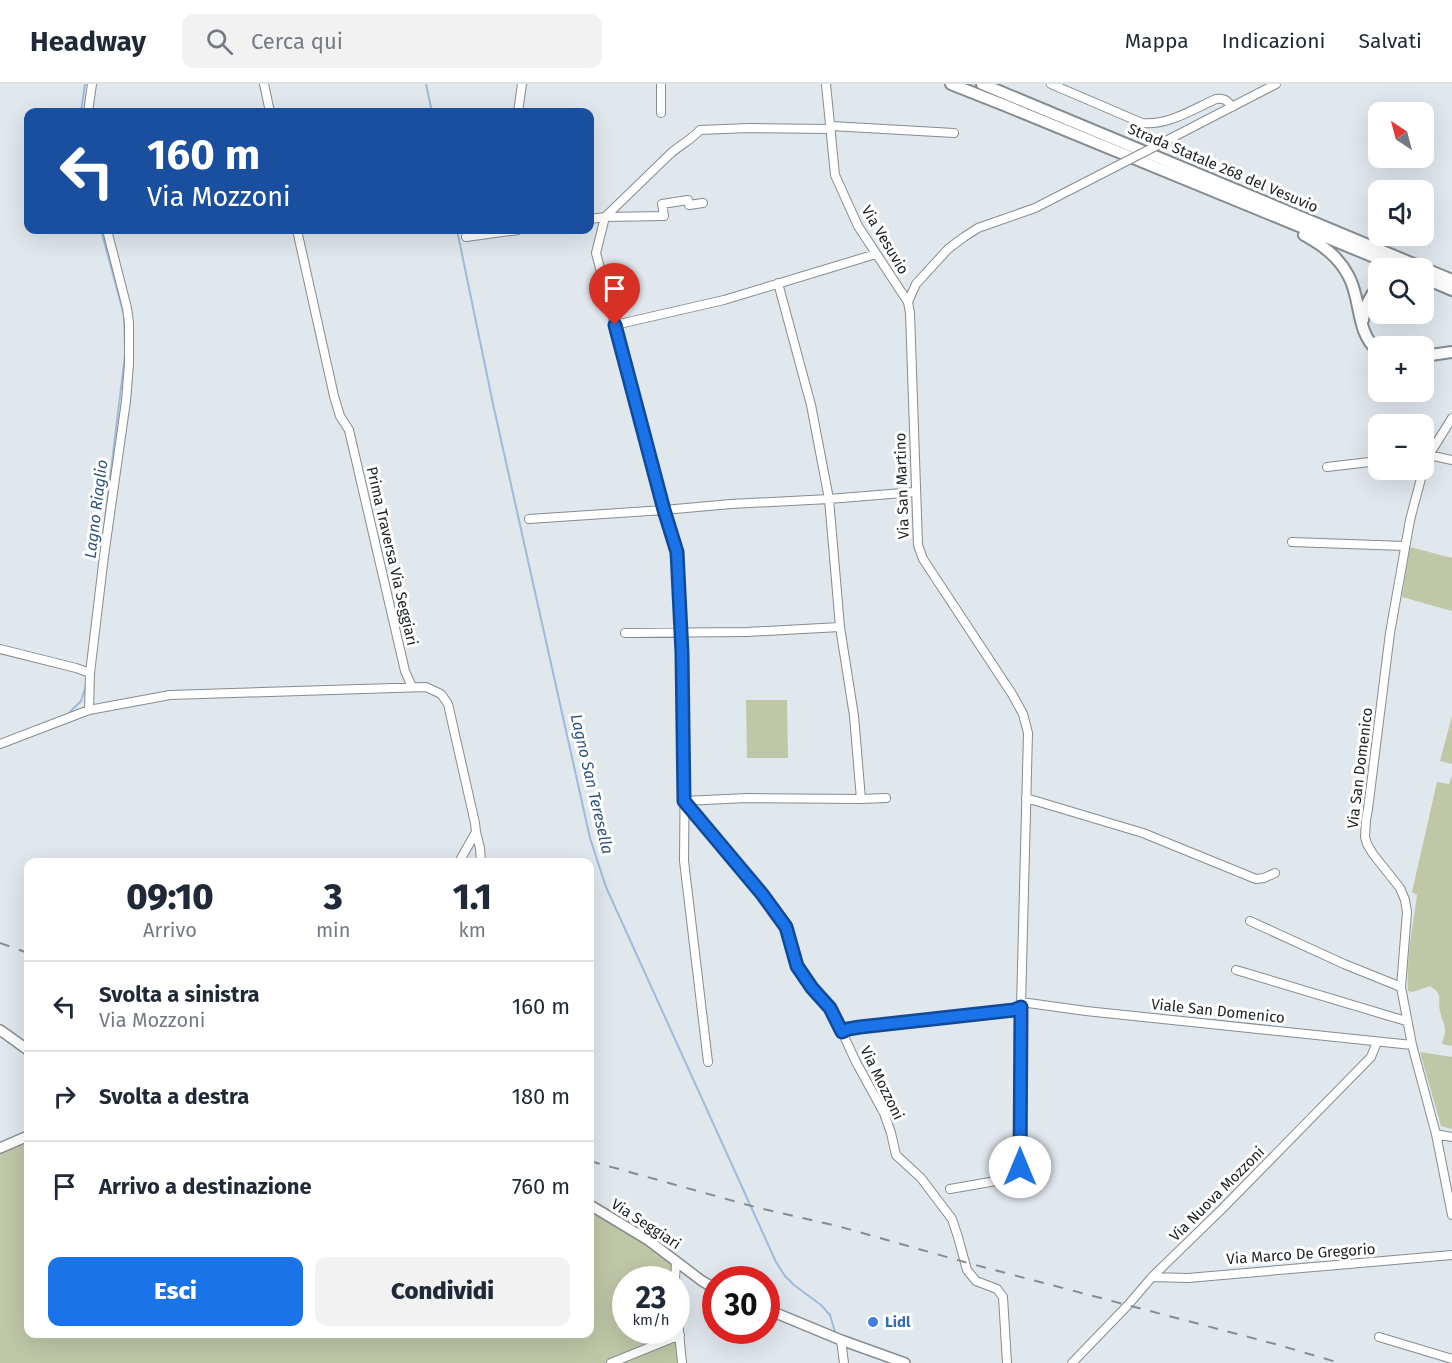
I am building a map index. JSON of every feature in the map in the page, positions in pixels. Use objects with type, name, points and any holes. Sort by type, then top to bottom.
[{"type":"highway","name":"Strada Statale 268 del Vesuvio","points":[[951,84],[1376,258]]},
{"type":"highway","name":"Strada Statale 268 del Vesuvio","points":[[982,84],[1452,280]]},
{"type":"highway","points":[[1273,216],[1318,242],[1329,250],[1340,263],[1349,276],[1368,340]]},
{"type":"highway","points":[[1434,283],[1452,292]]},
{"type":"highway","points":[[1434,287],[1452,292]]},
{"type":"highway","points":[[1362,326],[1368,301]]},
{"type":"highway","points":[[1434,354],[1449,351]]},
{"type":"main road","points":[[0,1030],[24,1047]]},
{"type":"main road","points":[[17,1141],[24,1134]]},
{"type":"main road","points":[[0,1148],[24,1138]]},
{"type":"main road","name":"Via Seggiari","points":[[594,1207],[648,1240],[702,1281]]},
{"type":"main road","points":[[780,1315],[904,1363]]},
{"type":"street","points":[[89,108],[92,84]]},
{"type":"street","points":[[264,84],[269,108]]},
{"type":"street","points":[[519,108],[522,84]]},
{"type":"street","points":[[661,84],[661,113]]},
{"type":"street","name":"Via Vesuvio","points":[[826,84],[835,175],[858,226],[908,302]]},
{"type":"street","points":[[1051,84],[1142,123],[1152,124],[1168,120],[1216,99],[1228,100],[1232,107]]},
{"type":"street","points":[[908,302],[916,284],[948,249],[978,228],[1035,208],[1276,84]]},
{"type":"street","points":[[708,1062],[684,861],[682,632],[677,552],[596,253],[605,217],[670,154],[700,130],[831,128],[954,133]]},
{"type":"street","points":[[594,218],[664,216],[662,204],[688,200],[689,205],[703,203]]},
{"type":"street","points":[[89,710],[90,674],[129,363],[127,308],[108,234]]},
{"type":"street","name":"Prima Traversa Via Seggiari","points":[[298,234],[334,396],[340,416],[351,437],[405,671],[412,687]]},
{"type":"street","points":[[466,237],[488,234]]},
{"type":"street","points":[[615,325],[724,300],[876,254]]},
{"type":"street","points":[[777,284],[811,405],[829,499],[840,627],[854,716],[861,799]]},
{"type":"street","name":"Via San Martino","points":[[908,302],[918,545],[923,559],[1012,694],[1023,714],[1028,733],[1021,1004],[1020,1167],[1018,1177],[950,1189]]},
{"type":"street","name":"Via San Domenico","points":[[1434,444],[1452,418]]},
{"type":"street","points":[[1434,457],[1452,460]]},
{"type":"street","points":[[1327,467],[1368,462]]},
{"type":"street","name":"Via San Domenico","points":[[1421,480],[1404,546],[1365,837],[1373,854],[1400,888],[1405,900],[1407,912],[1401,987],[1412,1045],[1436,1134],[1452,1215]]},
{"type":"street","points":[[529,519],[915,492]]},
{"type":"street","points":[[1292,542],[1404,546]]},
{"type":"street","points":[[625,633],[747,632],[840,627]]},
{"type":"street","points":[[0,649],[76,668],[90,674]]},
{"type":"street","points":[[0,744],[89,710],[170,695],[426,687],[441,694],[448,704],[476,823],[481,858]]},
{"type":"street","points":[[684,801],[747,798],[886,798]]},
{"type":"street","points":[[1026,798],[1143,834],[1256,879],[1275,873]]},
{"type":"street","points":[[684,801],[762,894],[786,927],[797,966],[830,1008],[842,1032]]},
{"type":"street","points":[[461,858],[476,832]]},
{"type":"street","points":[[1250,921],[1401,987]]},
{"type":"street","points":[[1236,969],[1407,1021]]},
{"type":"street","name":"Via Mozzoni","points":[[1007,1363],[1003,1297],[997,1289],[976,1281],[967,1270],[952,1220],[921,1178],[896,1155],[884,1113],[842,1032],[860,1027],[1014,1010],[1021,1004]]},
{"type":"street","name":"Viale San Domenico","points":[[1021,1004],[1412,1045]]},
{"type":"street","name":"Via Nuova Mozzoni","points":[[1072,1363],[1152,1277],[1371,1057],[1377,1042]]},
{"type":"street","points":[[1436,1134],[1452,1137]]},
{"type":"street","name":"Via Marco De Gregorio","points":[[1152,1277],[1188,1278],[1452,1255]]},
{"type":"street","points":[[676,1262],[676,1266]]},
{"type":"street","points":[[1379,1337],[1452,1359]]},
{"type":"street","points":[[841,1340],[844,1363]]},
{"type":"street","points":[[611,1363],[658,1344]]},
{"type":"street","points":[[681,1344],[682,1363]]},
{"type":"green space","points":[[1410,547],[1452,558],[1452,611],[1402,597]]},
{"type":"green space","points":[[746,700],[787,700],[788,758],[747,758]]},
{"type":"green space","points":[[1452,716],[1452,764],[1440,761]]},
{"type":"green space","points":[[1452,775],[1452,1046],[1442,1044],[1445,1030],[1437,992],[1430,986],[1413,992],[1408,991],[1408,967],[1417,895],[1412,892],[1437,782],[1449,784]]},
{"type":"green space","points":[[1420,1052],[1452,1057],[1452,1129],[1441,1126]]},
{"type":"green space","points":[[24,1133],[24,1338],[594,1338],[594,1202],[634,1222],[634,1227],[673,1251],[673,1266],[612,1266],[612,1344],[679,1344],[682,1363],[0,1363],[0,1143]]},
{"type":"waterway","name":"Lagno Riaglio","points":[[82,108],[85,84]]},
{"type":"waterway","name":"Lagno San Teresella","points":[[426,84],[431,108]]},
{"type":"waterway","name":"Lagno Riaglio","points":[[102,234],[124,315],[125,346]]},
{"type":"waterway","name":"Lagno San Teresella","points":[[458,234],[493,404],[590,838],[606,887],[776,1262],[794,1285],[821,1305],[830,1315],[836,1335]]},
{"type":"waterway","name":"Lagno Riaglio","points":[[104,528],[125,355]]},
{"type":"waterway","name":"Lagno Riaglio","points":[[67,715],[81,701],[87,682]]},
{"type":"railway","points":[[0,943],[24,952]]},
{"type":"railway","points":[[594,1162],[1340,1363]]},
{"type":"place","name":"Lidl","points":[[873,1322]]},
{"type":"route","points":[[615,325],[677,552],[685,754],[684,801],[762,894],[786,927],[797,966],[830,1008],[842,1032],[860,1027],[1014,1010],[1021,1007],[1020,1167]]}]
